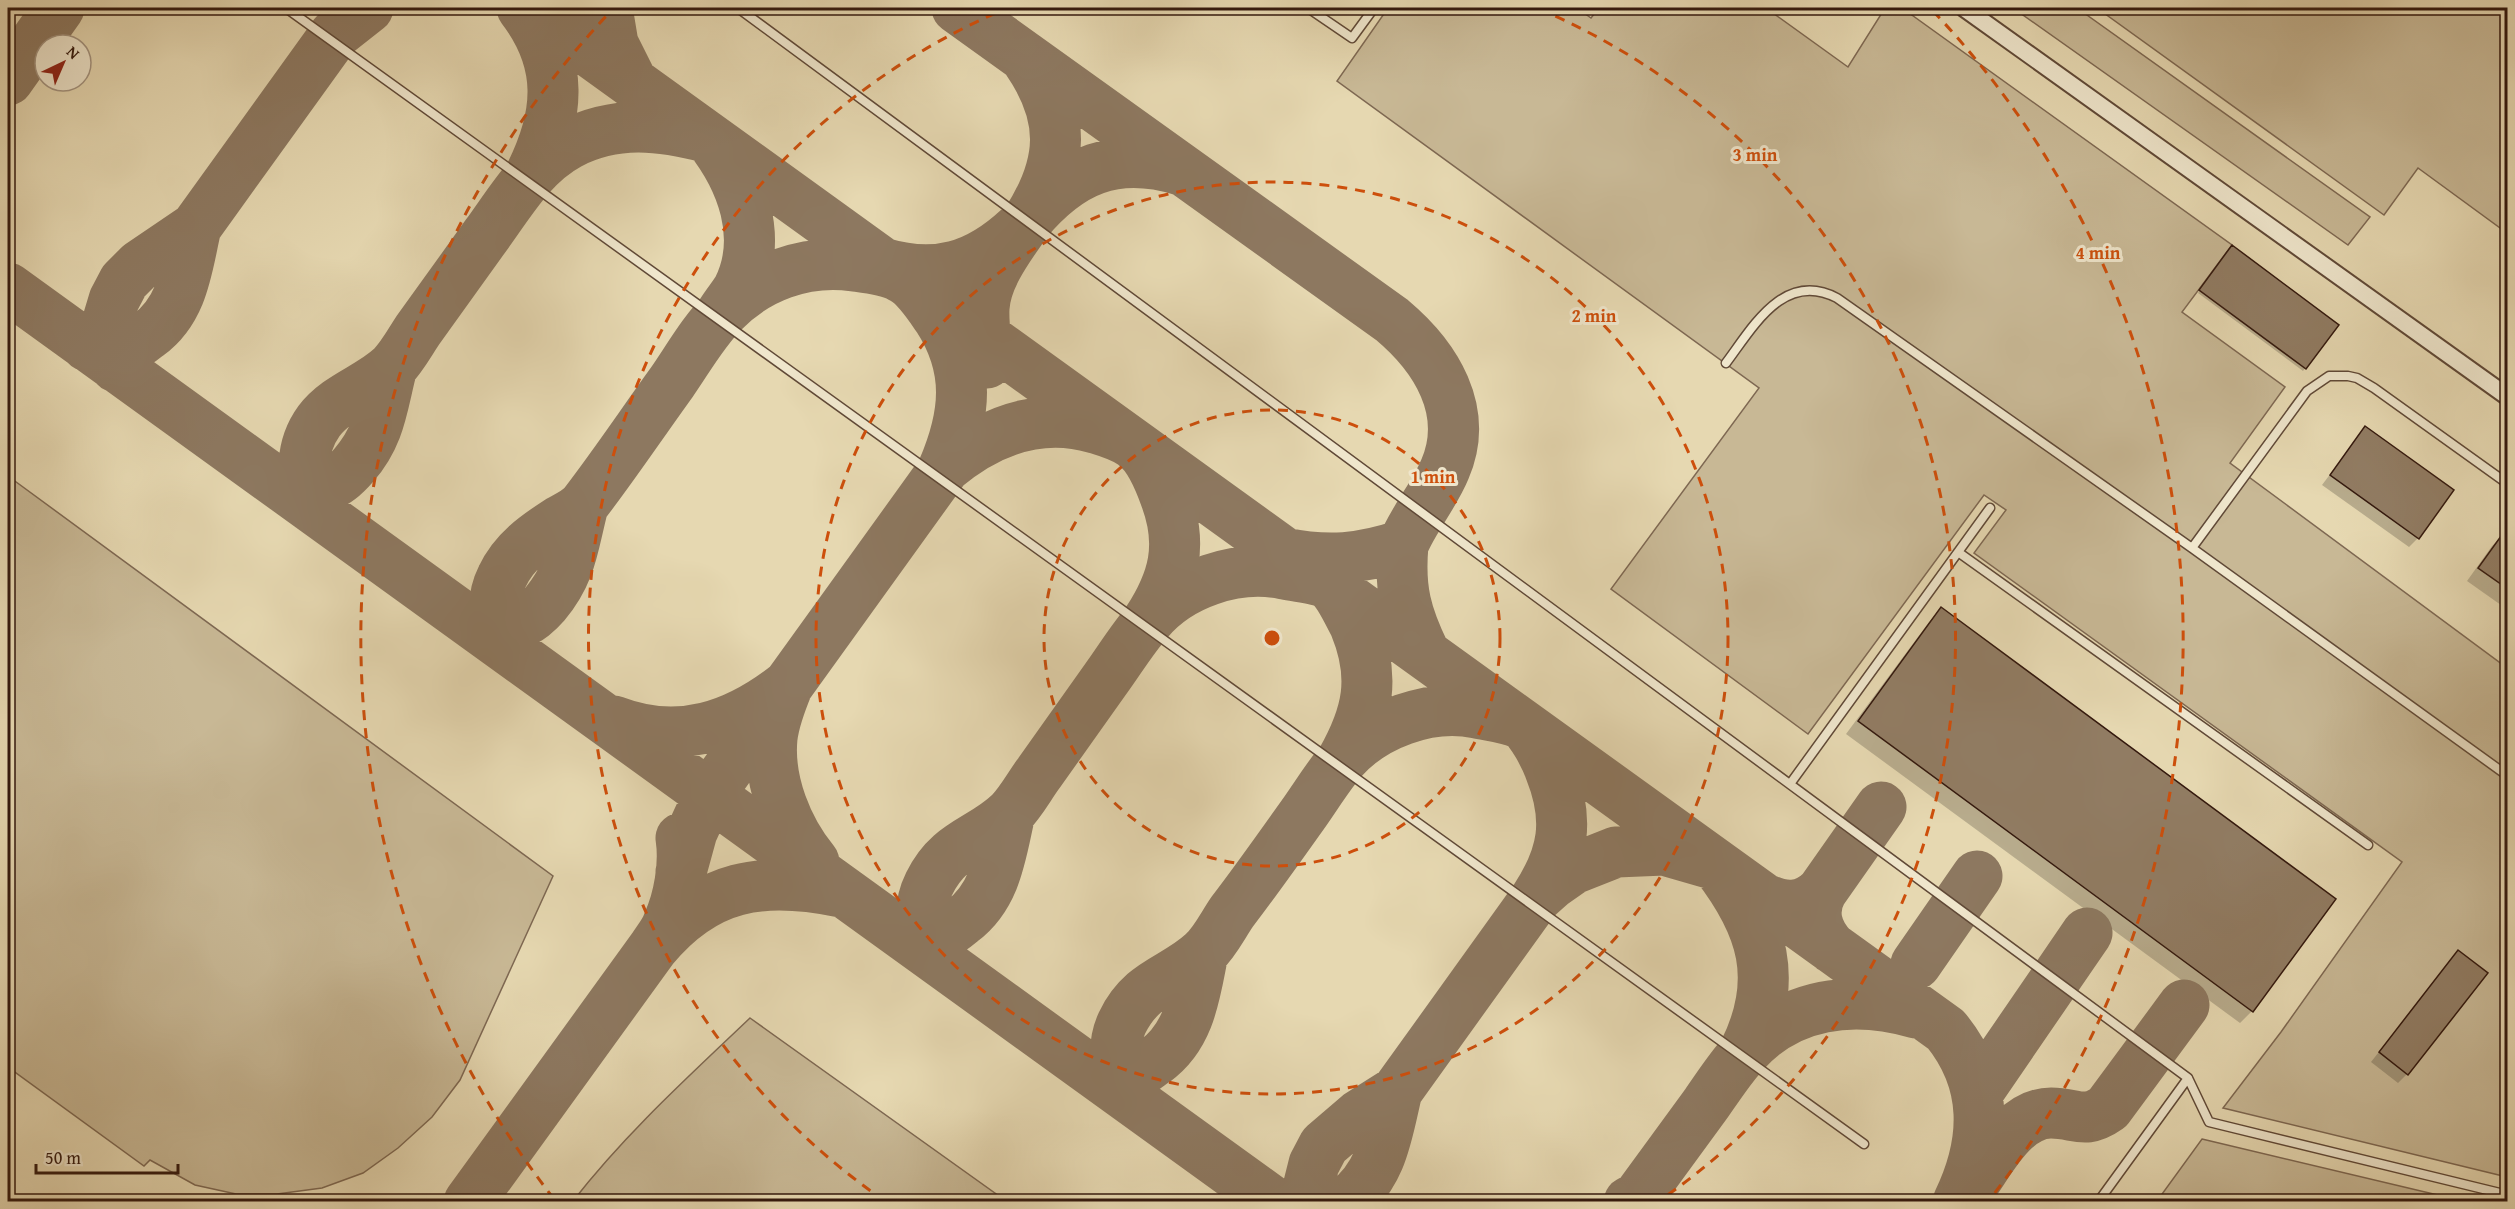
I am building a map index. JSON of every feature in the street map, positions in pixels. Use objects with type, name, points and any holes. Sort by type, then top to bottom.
[{"type":"street","points":[[1964,8],[2508,397]]},
{"type":"lane","points":[[286,8],[1864,1144]]},
{"type":"lane","points":[[738,8],[2188,1078],[2209,1122],[2508,1195]]},
{"type":"lane","points":[[1308,8],[1352,38],[1374,8]]},
{"type":"lane","points":[[1726,363],[1761,317],[1779,300],[1802,290],[1826,292],[2192,548],[2508,776]]},
{"type":"lane","points":[[2192,548],[2307,391],[2329,376],[2348,376],[2374,388],[2508,484]]},
{"type":"lane","points":[[1790,784],[1990,508]]},
{"type":"lane","points":[[1958,552],[2368,845]]},
{"type":"lane","points":[[2098,1202],[2188,1078]]},
{"type":"shaded area","points":[[1388,8],[1577,8],[1591,18],[1599,8],[1766,8],[1848,67],[1885,8],[1902,8],[2232,245],[2182,312],[2285,387],[2230,463],[2507,668],[2507,1177],[2223,1108],[2281,1032],[2402,862],[1974,553],[2006,510],[1984,495],[1808,734],[1611,589],[1759,388],[1337,81]]},
{"type":"shaded area","points":[[2013,8],[2077,8],[2370,217],[2348,245]]},
{"type":"shaded area","points":[[2097,8],[2507,8],[2507,233],[2418,168],[2384,215]]},
{"type":"shaded area","points":[[8,476],[553,876],[460,1080],[432,1117],[398,1148],[363,1173],[322,1188],[277,1194],[236,1194],[195,1185],[150,1160],[144,1166],[8,1067]]},
{"type":"shaded area","points":[[750,1018],[1006,1201],[573,1201],[636,1129]]},
{"type":"shaded area","points":[[2202,1139],[2463,1201],[2157,1201]]},
{"type":"building","points":[[2232,245],[2339,325],[2306,369],[2199,290]]},
{"type":"building","points":[[2365,426],[2454,490],[2419,539],[2330,475]]},
{"type":"building","points":[[2504,532],[2508,534],[2508,589],[2478,568]]},
{"type":"building","points":[[1941,607],[2336,899],[2253,1012],[1858,721]]},
{"type":"building","points":[[2458,950],[2488,973],[2408,1075],[2379,1052]]},
{"type":"taxiway","points":[[8,80],[59,8]]},
{"type":"taxiway","points":[[116,367],[108,345],[108,320],[114,300],[124,281],[140,265],[196,227],[335,34],[368,8]]},
{"type":"taxiway","points":[[522,8],[536,29],[545,49],[551,69],[553,90],[552,110],[547,131],[530,175]]},
{"type":"taxiway","points":[[529,8],[1946,1030],[1960,1050],[1970,1071],[1979,1113],[1974,1157],[1968,1180],[1958,1202]]},
{"type":"taxiway","points":[[607,8],[613,44],[632,82]]},
{"type":"taxiway","points":[[957,8],[1392,320],[1422,351],[1435,368],[1451,406],[1452,447],[1445,469],[1403,545]]},
{"type":"taxiway","points":[[1027,60],[1049,101],[1056,140],[1054,160],[1048,179],[1027,221],[1060,189],[1077,177],[1095,169],[1135,162],[1181,170]]},
{"type":"taxiway","points":[[311,507],[305,485],[305,452],[319,421],[335,405],[374,381],[396,363],[523,184],[544,162],[569,144],[603,131],[638,127],[673,130],[709,138],[721,154],[740,191],[749,229],[746,269],[738,289],[722,312]]},
{"type":"taxiway","points":[[987,363],[984,308],[989,284],[1006,251],[1027,221]]},
{"type":"taxiway","points":[[87,346],[127,347],[141,340],[160,324],[177,300],[196,227]]},
{"type":"taxiway","points":[[882,263],[920,270],[955,266],[987,253],[1018,229]]},
{"type":"taxiway","points":[[504,646],[496,620],[495,603],[498,586],[513,559],[534,538],[577,511],[585,503],[702,337],[723,312],[751,289],[783,273],[818,265],[854,266],[891,273],[912,285],[922,296],[949,337],[960,374],[962,392],[957,430],[943,469]]},
{"type":"taxiway","points":[[8,288],[1273,1202]]},
{"type":"taxiway","points":[[282,486],[306,488],[329,485],[352,468],[370,442],[375,430],[392,367]]},
{"type":"taxiway","points":[[943,469],[995,435],[1033,424],[1074,423],[1110,433],[1133,444],[1144,455],[1157,477],[1166,499],[1174,532],[1175,547],[1170,576],[1148,620]]},
{"type":"taxiway","points":[[681,872],[692,832],[709,795],[964,441]]},
{"type":"taxiway","points":[[473,624],[513,625],[526,620],[543,607],[561,581],[566,569],[583,506]]},
{"type":"taxiway","points":[[1284,553],[1315,558],[1344,558],[1403,545],[1402,575],[1405,601],[1425,654]]},
{"type":"taxiway","points":[[930,954],[924,936],[922,910],[925,893],[937,870],[956,850],[999,822],[1014,809],[1142,628],[1161,608],[1192,587],[1228,575],[1247,572],[1266,572],[1313,579],[1332,587],[1355,626],[1362,645],[1367,679],[1363,711],[1342,760]]},
{"type":"taxiway","points":[[614,721],[661,732],[706,728],[748,711],[788,685],[773,731],[773,771],[776,788],[788,820],[795,835],[814,862]]},
{"type":"taxiway","points":[[1124,1094],[1117,1067],[1116,1050],[1122,1023],[1130,1009],[1139,998],[1159,982],[1192,962],[1207,949],[1341,761],[1369,736],[1386,727],[1422,714],[1459,711],[1511,720],[1521,724],[1530,732],[1550,770],[1562,821],[1558,852],[1545,883],[1535,899]]},
{"type":"taxiway","points":[[1822,891],[1881,807]]},
{"type":"taxiway","points":[[900,932],[940,933],[956,926],[974,910],[983,899],[996,872],[1010,813]]},
{"type":"taxiway","points":[[681,838],[682,870],[678,893],[667,926],[653,948],[673,927],[694,910],[715,898],[737,890],[786,885],[841,892]]},
{"type":"taxiway","points":[[1309,1202],[1309,1184],[1314,1164],[1324,1145],[1359,1115],[1397,1091],[1535,899],[1573,869],[1616,852],[1664,850],[1716,865],[1732,888],[1755,932],[1761,954],[1763,977],[1761,1001],[1755,1026],[1744,1052]]},
{"type":"taxiway","points":[[1916,964],[1977,876]]},
{"type":"taxiway","points":[[1761,897],[1778,904],[1793,905],[1808,901],[1822,891],[1817,906],[1817,921],[1822,935],[1832,948]]},
{"type":"taxiway","points":[[1978,1092],[2087,933]]},
{"type":"taxiway","points":[[469,1202],[653,948]]},
{"type":"taxiway","points":[[1093,1071],[1111,1073],[1140,1071],[1167,1050],[1177,1039],[1190,1012],[1203,953]]},
{"type":"taxiway","points":[[1629,1202],[1638,1197],[1744,1053],[1762,1036],[1781,1023],[1802,1013],[1846,1004],[1893,1007],[1916,1013]]},
{"type":"taxiway","points":[[1972,1186],[2005,1140],[2026,1121],[2038,1115],[2051,1113],[2080,1117],[2093,1116],[2108,1108],[2184,1005]]},
{"type":"taxiway","points":[[1346,1202],[1358,1191],[1376,1166],[1382,1152],[1397,1091]]}]
